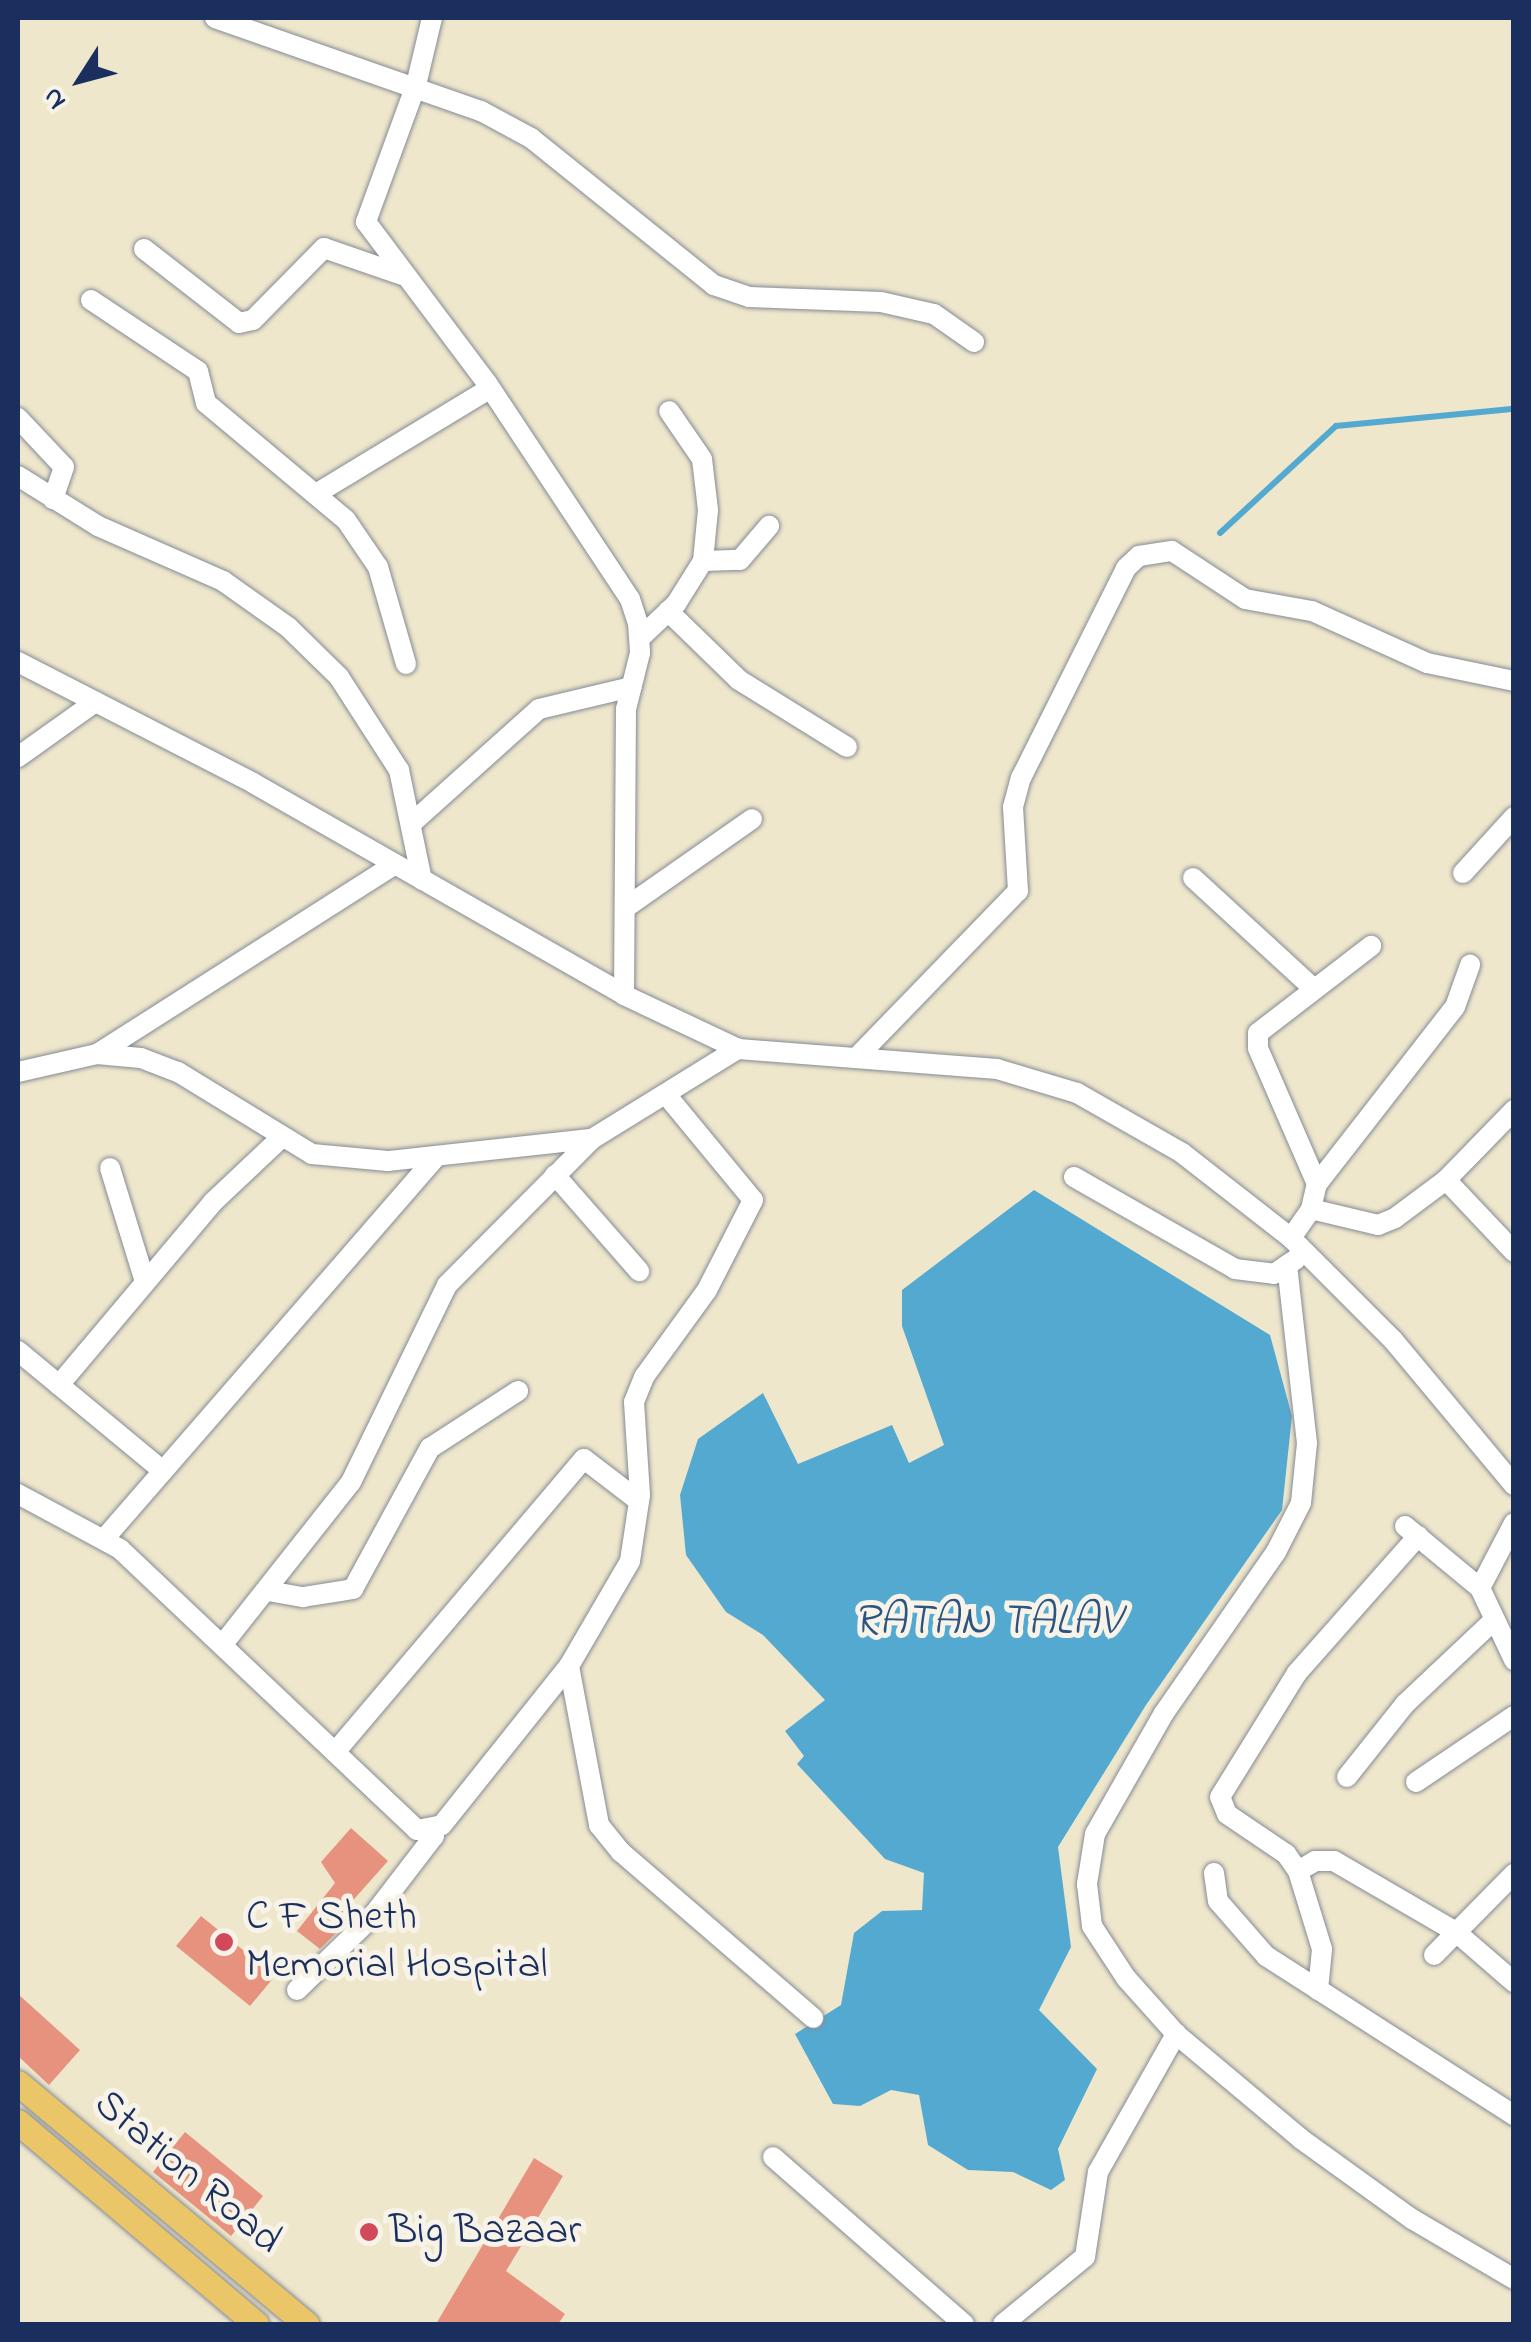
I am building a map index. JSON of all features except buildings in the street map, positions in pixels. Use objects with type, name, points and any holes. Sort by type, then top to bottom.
[{"type":"main road","name":"Station Road","points":[[18,2082],[306,2324]]},
{"type":"main road","name":"Station Road","points":[[18,2122],[245,2321]]},
{"type":"main road","points":[[245,2321],[270,2295]]},
{"type":"street","points":[[215,18],[416,85],[531,138],[714,285],[748,297],[881,302],[934,314],[974,342]]},
{"type":"street","points":[[432,18],[416,85],[367,208],[372,236],[490,388],[630,600],[641,637],[631,686],[624,995]]},
{"type":"street","points":[[144,249],[239,323],[253,320],[324,248],[404,276]]},
{"type":"street","points":[[90,300],[198,371],[214,411],[319,492],[378,566],[406,664]]},
{"type":"street","points":[[319,492],[490,388]]},
{"type":"street","points":[[641,637],[668,611],[703,561],[708,510],[702,460],[670,411]]},
{"type":"street","points":[[18,418],[64,467],[53,499]]},
{"type":"street","points":[[18,476],[53,499],[223,581],[288,627],[374,724],[399,770],[413,822],[422,880]]},
{"type":"street","points":[[703,561],[740,560],[770,526]]},
{"type":"street","points":[[858,1056],[1018,891],[1013,807],[1021,778],[1126,568],[1156,549],[1172,551],[1214,583],[1245,599],[1346,623],[1427,663],[1514,681]]},
{"type":"street","points":[[668,611],[739,680],[847,747]]},
{"type":"street","points":[[18,662],[395,864],[624,995],[738,1049],[997,1069],[1077,1093],[1182,1154],[1299,1245],[1393,1340],[1514,1485]]},
{"type":"street","points":[[413,822],[539,709],[631,686]]},
{"type":"street","points":[[18,757],[95,702]]},
{"type":"street","points":[[1463,872],[1514,817]]},
{"type":"street","points":[[625,908],[752,819]]},
{"type":"street","points":[[97,1054],[395,864]]},
{"type":"street","points":[[1193,878],[1312,987]]},
{"type":"street","points":[[1318,1184],[1258,1048],[1264,1023],[1371,946]]},
{"type":"street","points":[[1074,1176],[1235,1269],[1274,1274],[1287,1265],[1299,1245],[1318,1184],[1456,1008],[1470,965]]},
{"type":"street","points":[[223,1644],[351,1482],[447,1285],[592,1139],[668,1097],[738,1049]]},
{"type":"street","points":[[18,1072],[97,1054],[141,1058],[178,1072],[312,1154],[349,1162],[436,1157],[592,1139]]},
{"type":"street","points":[[20,1500],[104,1539],[223,1644],[418,1830],[432,1828],[451,1815],[569,1666],[630,1561],[639,1501],[634,1402],[644,1377],[706,1290],[753,1200],[668,1097]]},
{"type":"street","points":[[1311,1209],[1378,1225],[1446,1180],[1514,1110]]},
{"type":"street","points":[[59,1385],[213,1202],[282,1138]]},
{"type":"street","points":[[104,1539],[436,1157]]},
{"type":"street","points":[[110,1168],[145,1282]]},
{"type":"street","points":[[554,1175],[639,1271]]},
{"type":"street","points":[[1446,1180],[1514,1252]]},
{"type":"street","points":[[1287,1265],[1307,1443],[1301,1502],[1276,1552],[1164,1713],[1095,1834],[1087,1884],[1092,1926],[1126,1978],[1176,2034],[1317,2150],[1412,2219],[1514,2279]]},
{"type":"street","points":[[18,1351],[164,1471]]},
{"type":"street","points":[[268,1591],[304,1598],[352,1589],[430,1448],[518,1391]]},
{"type":"street","points":[[336,1751],[584,1459],[639,1501]]},
{"type":"street","points":[[1480,1588],[1514,1523]]},
{"type":"street","points":[[1318,1990],[1322,1949],[1298,1871],[1286,1854],[1228,1814],[1220,1797],[1297,1673],[1412,1531],[1480,1588],[1514,1660]]},
{"type":"street","points":[[1347,1777],[1405,1704],[1493,1620]]},
{"type":"street","points":[[569,1666],[599,1824],[621,1852],[813,2018]]},
{"type":"street","points":[[1416,1782],[1514,1716]]},
{"type":"street","points":[[297,1990],[371,1918],[434,1836],[432,1828]]},
{"type":"street","points":[[1298,1871],[1315,1861],[1334,1862],[1456,1932],[1514,1982]]},
{"type":"street","points":[[1214,1873],[1218,1902],[1238,1932],[1318,1990],[1514,2116]]},
{"type":"street","points":[[1434,1955],[1514,1874]]},
{"type":"street","points":[[1002,2324],[1085,2257],[1098,2172],[1176,2034]]},
{"type":"street","points":[[773,2157],[964,2324]]},
{"type":"water","name":"RATAN TALAV","points":[[1034,1190],[1270,1335],[1292,1416],[1282,1510],[1146,1705],[1058,1847],[1071,1947],[1039,2010],[1097,2069],[1058,2149],[1065,2180],[1051,2190],[1013,2172],[968,2170],[928,2145],[919,2095],[891,2090],[860,2106],[833,2104],[795,2034],[841,2005],[854,1933],[882,1911],[922,1910],[924,1873],[885,1859],[797,1764],[804,1756],[785,1731],[825,1700],[763,1635],[726,1612],[686,1555],[680,1495],[698,1439],[763,1393],[798,1464],[892,1425],[909,1463],[944,1445],[902,1326],[902,1290]]},
{"type":"waterway","points":[[1220,533],[1336,426],[1514,409]]},
{"type":"place","name":"C F Sheth Memorial Hospital","points":[[224,1942]]},
{"type":"place","name":"Big Bazaar","points":[[369,2232]]}]
